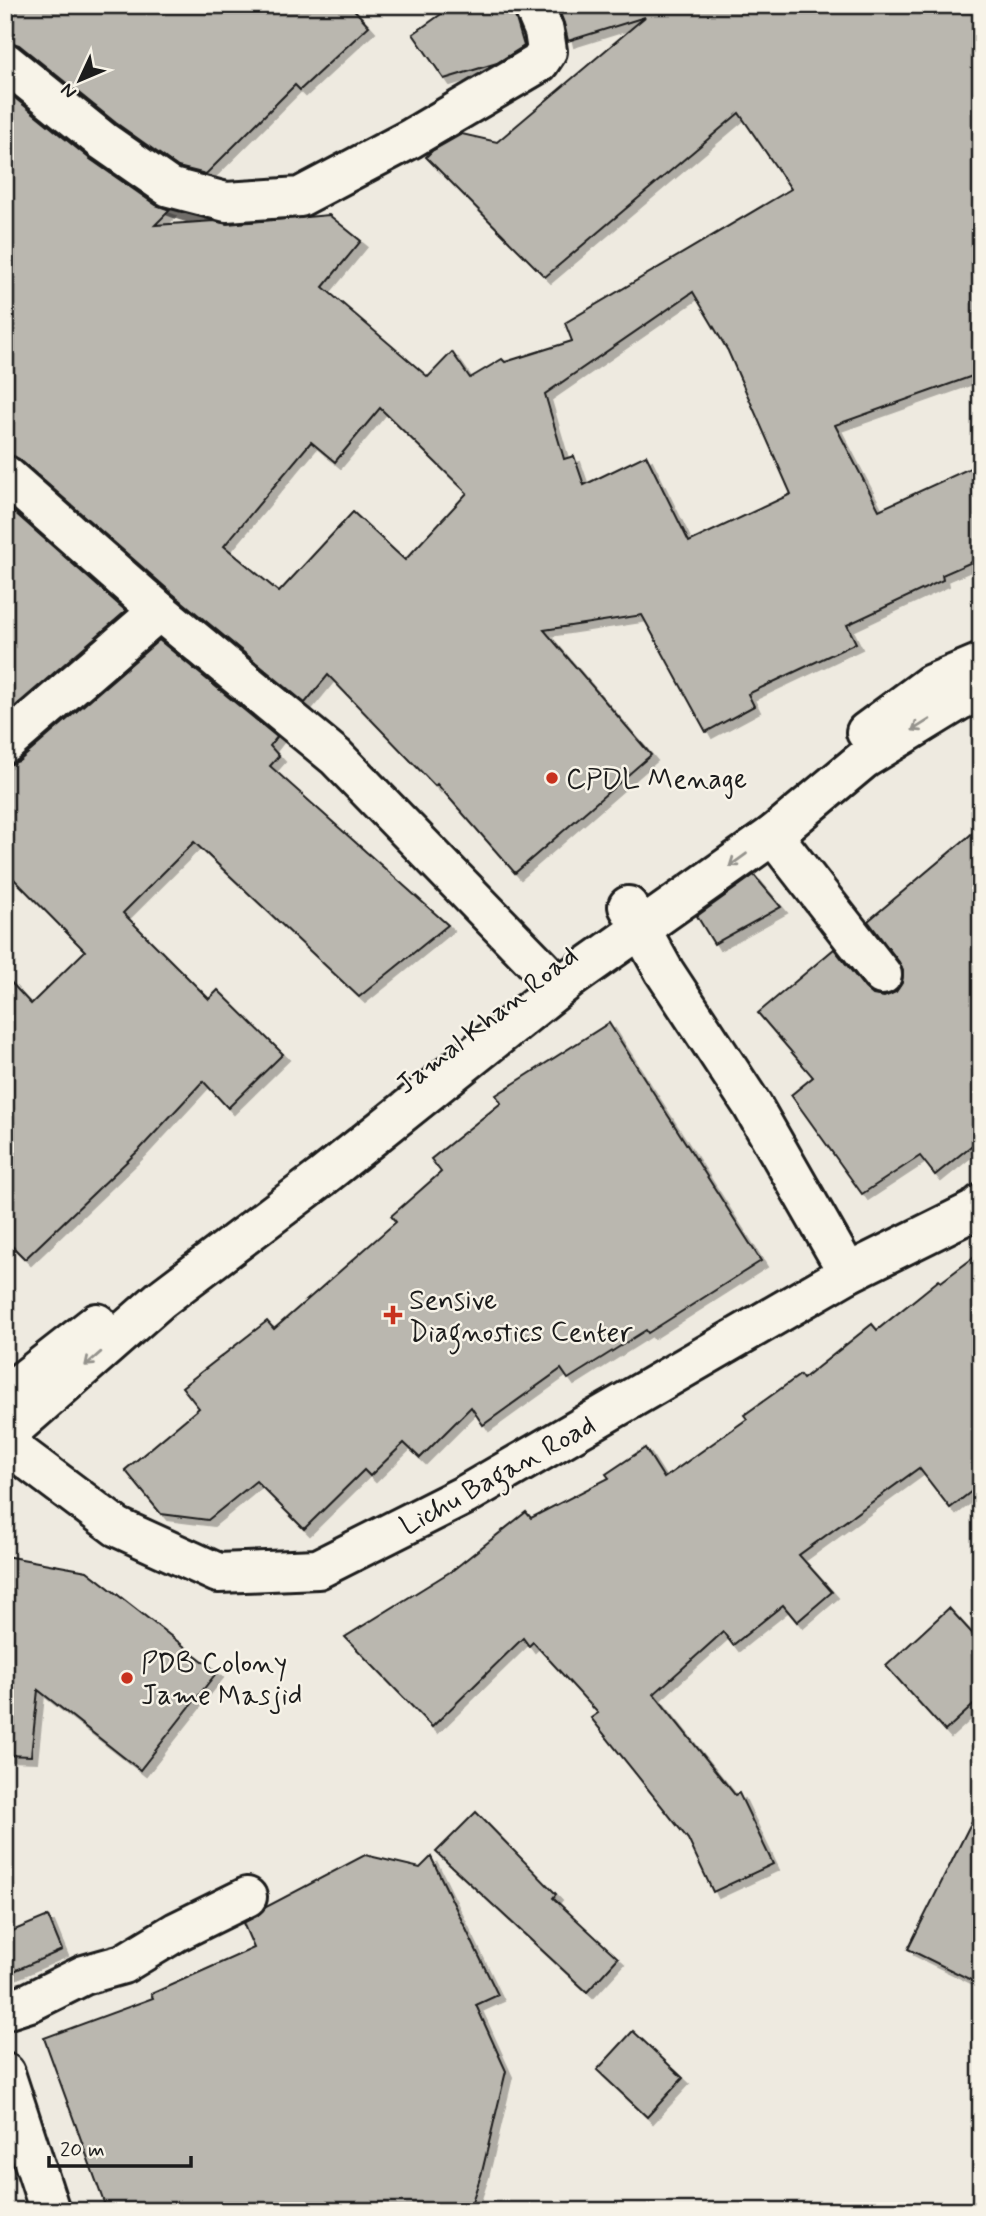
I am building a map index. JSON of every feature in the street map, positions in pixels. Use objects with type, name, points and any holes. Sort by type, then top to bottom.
[{"type":"street","points":[[5,62],[103,141],[169,187],[226,202],[300,197],[411,139],[539,63],[547,51],[544,31],[533,5]]},
{"type":"street","points":[[5,475],[159,611],[336,757],[546,973]]},
{"type":"street","points":[[5,744],[159,611]]},
{"type":"street","name":"Jamal Khan Road","points":[[5,1395],[546,973],[634,918],[931,684],[981,663]]},
{"type":"street","points":[[5,1436],[161,1299],[321,1178],[570,978],[634,918],[773,835],[864,759],[960,700],[981,693]]},
{"type":"street","points":[[773,835],[882,975]]},
{"type":"street","points":[[634,918],[664,971],[752,1105],[848,1273]]},
{"type":"street","name":"Lichu Bagan Road","points":[[5,1443],[117,1527],[218,1573],[318,1569],[465,1495],[848,1273],[975,1210],[981,1204]]},
{"type":"street","points":[[5,2011],[84,1975],[122,1964],[247,1897]]},
{"type":"street","points":[[5,2073],[50,2211]]},
{"type":"building","points":[[5,5],[350,5],[369,26],[300,90],[295,85],[206,174],[178,167],[116,123],[19,45],[5,41]]},
{"type":"building","points":[[454,5],[512,5],[524,46],[497,63],[444,79],[413,34]]},
{"type":"building","points":[[557,5],[652,5],[653,10],[659,5],[981,5],[981,373],[835,425],[879,510],[981,463],[981,558],[942,575],[943,580],[847,625],[856,643],[748,694],[754,706],[706,732],[642,615],[544,630],[651,755],[515,873],[437,784],[435,786],[328,675],[305,703],[173,594],[19,459],[5,454],[5,90],[90,159],[156,205],[170,210],[155,225],[214,221],[227,224],[329,215],[361,241],[323,287],[428,377],[452,352],[470,378],[502,359],[505,362],[572,341],[565,323],[791,189],[739,113],[545,277],[426,157],[462,134],[497,142],[645,17],[568,41]],"holes":[[[693,292],[728,351],[791,494],[689,542],[646,455],[584,485],[574,456],[564,459],[545,394]],[[380,408],[467,493],[405,560],[353,512],[279,592],[224,546],[311,442],[335,462]]]},
{"type":"building","points":[[5,504],[126,611],[5,715]]},
{"type":"building","points":[[159,640],[277,737],[270,746],[279,756],[270,766],[448,925],[359,997],[194,842],[123,913],[209,999],[218,990],[283,1054],[228,1108],[203,1081],[140,1149],[25,1259],[5,1239],[5,976],[31,1004],[85,951],[5,870],[5,765],[19,761]]},
{"type":"building","points":[[981,826],[981,1138],[935,1175],[920,1156],[862,1194],[791,1095],[813,1077],[758,1013],[834,949],[873,995],[884,997],[896,992],[902,983],[903,971],[868,921]]},
{"type":"building","points":[[754,875],[781,907],[714,944],[697,916]]},
{"type":"building","points":[[609,1023],[761,1261],[648,1333],[646,1330],[568,1379],[561,1369],[483,1425],[471,1407],[420,1458],[404,1443],[370,1476],[364,1470],[304,1529],[256,1481],[208,1520],[161,1514],[125,1470],[199,1408],[182,1387],[267,1321],[274,1329],[396,1222],[391,1216],[441,1172],[431,1159],[501,1103],[496,1095]]},
{"type":"building","points":[[981,1252],[981,1484],[950,1508],[919,1468],[799,1555],[832,1592],[797,1622],[783,1605],[733,1645],[723,1632],[654,1694],[735,1795],[739,1793],[773,1864],[713,1892],[688,1839],[591,1718],[598,1713],[533,1642],[529,1646],[523,1638],[432,1727],[345,1637],[453,1570],[526,1512],[531,1518],[609,1478],[606,1474],[645,1448],[664,1478],[747,1419],[744,1415],[800,1375],[803,1379],[872,1324],[877,1330],[939,1280],[941,1282]]},
{"type":"building","points":[[5,1556],[87,1571],[217,1672],[140,1770],[38,1690],[31,1756],[5,1755]]},
{"type":"building","points":[[949,1608],[981,1643],[981,1698],[945,1731],[886,1666]]},
{"type":"building","points":[[981,1803],[981,1985],[908,1949]]},
{"type":"building","points":[[476,1812],[556,1894],[553,1898],[618,1958],[587,1992],[436,1852]]},
{"type":"building","points":[[365,1855],[420,1868],[431,1857],[498,1995],[476,2005],[506,2071],[482,2172],[470,2208],[417,2206],[404,2211],[107,2211],[44,2038],[153,1998],[151,1994],[254,1948],[243,1923],[257,1916],[266,1907]]},
{"type":"building","points":[[48,1916],[62,1950],[5,1975],[5,1934]]},
{"type":"building","points":[[633,2031],[683,2078],[647,2117],[597,2070]]},
{"type":"waterway","points":[[119,172],[139,193],[161,206],[222,224]]},
{"type":"place","name":"CPDL Menage","points":[[552,778]]},
{"type":"place","name":"Sensive Diagnostics Center","points":[[393,1315]]},
{"type":"place","name":"PDB Colony Jame Masjid","points":[[127,1678]]}]
